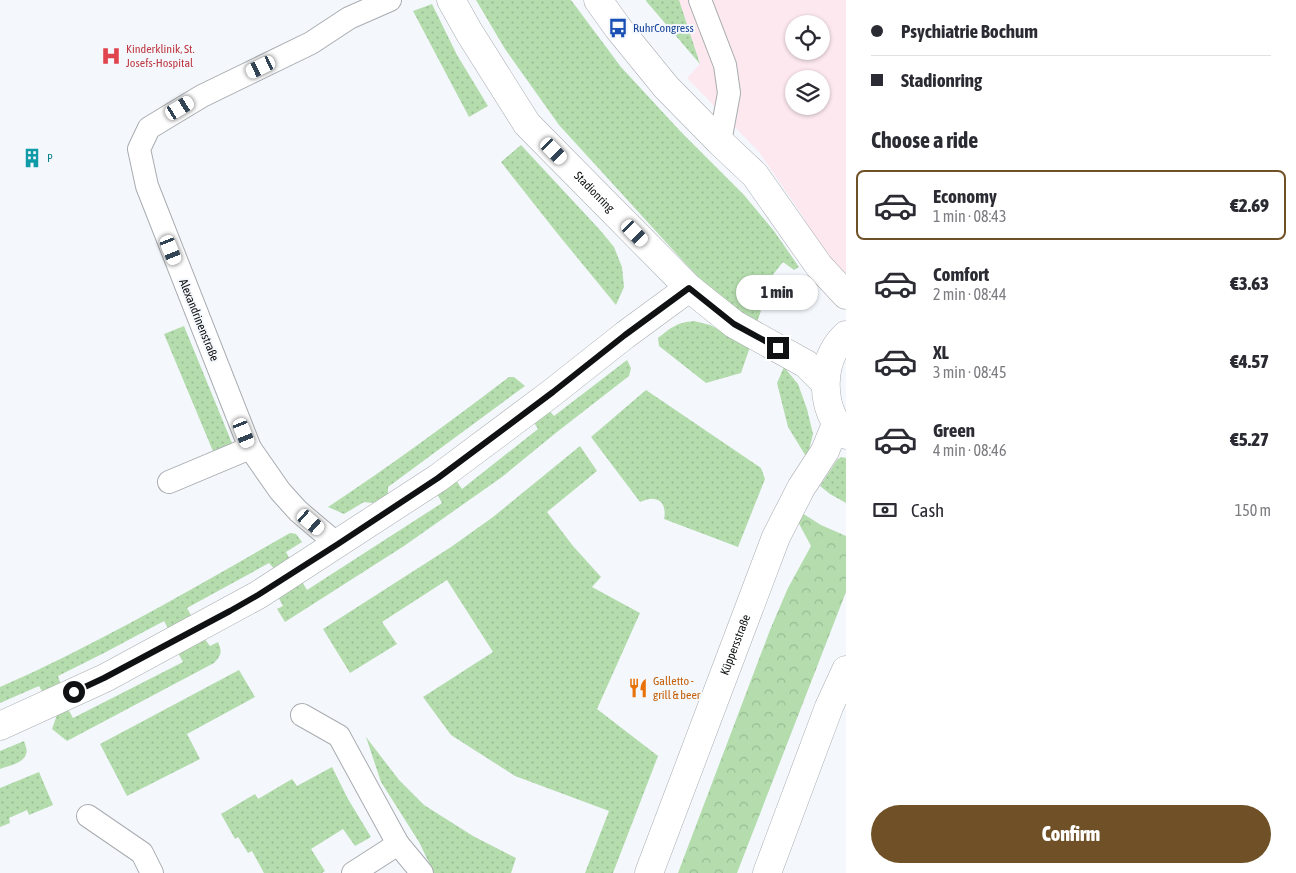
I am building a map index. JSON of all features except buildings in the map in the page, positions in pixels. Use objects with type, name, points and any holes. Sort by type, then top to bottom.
[{"type":"street","name":"Stadionring","points":[[451,0],[468,32],[527,124],[689,288],[734,324],[806,364],[825,383]]},
{"type":"street","points":[[598,0],[666,87],[755,175],[819,266],[846,295]]},
{"type":"street","points":[[0,726],[104,678],[258,595],[438,478],[689,288]]},
{"type":"street","points":[[841,429],[827,403],[825,383],[830,359],[838,343],[846,335]]},
{"type":"street","name":"Küppersstraße","points":[[648,873],[776,537],[801,488],[841,429]]},
{"type":"street","points":[[767,873],[829,706],[846,670]]},
{"type":"lane","name":"Alexandrinenstraße","points":[[338,544],[298,511],[280,491],[250,448],[147,186],[139,149],[149,128],[180,108],[311,43],[349,18],[390,0]]},
{"type":"lane","points":[[700,0],[726,65],[729,93],[720,142]]},
{"type":"lane","points":[[170,482],[250,448]]},
{"type":"lane","points":[[302,715],[339,736],[398,844],[422,873]]},
{"type":"lane","points":[[88,816],[142,854],[152,873]]},
{"type":"lane","points":[[352,873],[398,844]]},
{"type":"shaded area","points":[[679,0],[846,0],[846,274],[821,248],[802,215],[759,152],[687,78],[700,64]]},
{"type":"green space","points":[[476,0],[571,0],[621,67],[681,132],[744,195],[774,231],[799,267],[794,270],[783,262],[751,302],[761,311],[757,322],[717,296],[559,125],[505,49]]},
{"type":"green space","points":[[679,0],[700,64],[646,1]]},
{"type":"green space","points":[[432,4],[457,55],[488,106],[469,117],[413,11]]},
{"type":"green space","points":[[521,145],[614,247],[622,267],[624,287],[616,305],[501,162]]},
{"type":"green space","points":[[694,321],[710,325],[750,347],[741,373],[706,383],[659,346],[658,338],[674,326]]},
{"type":"green space","points":[[184,326],[234,448],[215,456],[164,334]]},
{"type":"green space","points":[[627,360],[631,368],[629,376],[502,477],[404,546],[285,622],[277,609],[283,606],[277,595],[301,580],[307,590],[442,503],[437,494],[456,480],[462,489],[538,429],[533,421],[548,409],[554,416]]},
{"type":"green space","points":[[784,367],[798,384],[807,409],[813,434],[807,458],[788,427],[777,383]]},
{"type":"green space","points":[[509,377],[514,377],[525,386],[388,487],[388,494],[383,499],[378,502],[364,502],[344,514],[328,507],[420,444]]},
{"type":"green space","points":[[646,390],[761,468],[765,479],[738,547],[664,519],[665,512],[660,501],[650,499],[640,502],[591,437]]},
{"type":"green space","points":[[580,446],[597,471],[547,512],[573,546],[601,577],[592,587],[640,613],[597,709],[658,756],[613,873],[585,873],[609,811],[515,776],[451,735],[423,697],[493,652],[447,580],[382,622],[397,644],[350,673],[323,629],[451,547],[493,517]]},
{"type":"green space","points":[[841,457],[846,458],[846,503],[820,486]]},
{"type":"green space","points":[[802,513],[821,525],[846,536],[846,592],[737,873],[678,873],[770,630],[788,588],[811,546],[797,520]]},
{"type":"green space","points":[[290,533],[296,534],[302,542],[286,552],[291,561],[277,572],[269,563],[187,608],[193,619],[170,632],[164,621],[58,676],[61,685],[44,695],[39,686],[0,703],[0,687],[111,633]]},
{"type":"green space","points":[[204,638],[210,646],[218,642],[221,650],[219,658],[214,663],[67,741],[52,729],[58,712],[67,707],[73,718],[183,662],[178,653]]},
{"type":"green space","points":[[239,670],[255,697],[187,734],[200,759],[127,796],[100,744]]},
{"type":"green space","points":[[366,737],[399,780],[424,805],[473,836],[516,858],[511,873],[434,873],[419,842],[381,782]]},
{"type":"green space","points":[[24,741],[27,751],[25,757],[15,764],[0,769],[0,751]]},
{"type":"green space","points":[[332,767],[348,799],[371,837],[355,846],[343,829],[311,849],[325,871],[322,873],[264,873],[252,851],[248,853],[238,837],[235,839],[221,814],[255,794],[258,799],[292,779],[297,786]]},
{"type":"green space","points":[[39,772],[53,805],[29,815],[27,810],[9,818],[10,823],[0,827],[0,788]]},
{"type":"place","name":"RuhrCongress","points":[[618,28]]},
{"type":"place","name":"Kinderklinik, St. Josefs-Hospital","points":[[111,56]]},
{"type":"place","name":"P","points":[[32,158]]},
{"type":"place","name":"Galletto - grill & beer","points":[[638,688]]},
{"type":"route","points":[[74,692],[230,611],[338,544],[438,478],[689,288],[734,324],[778,348]]}]
